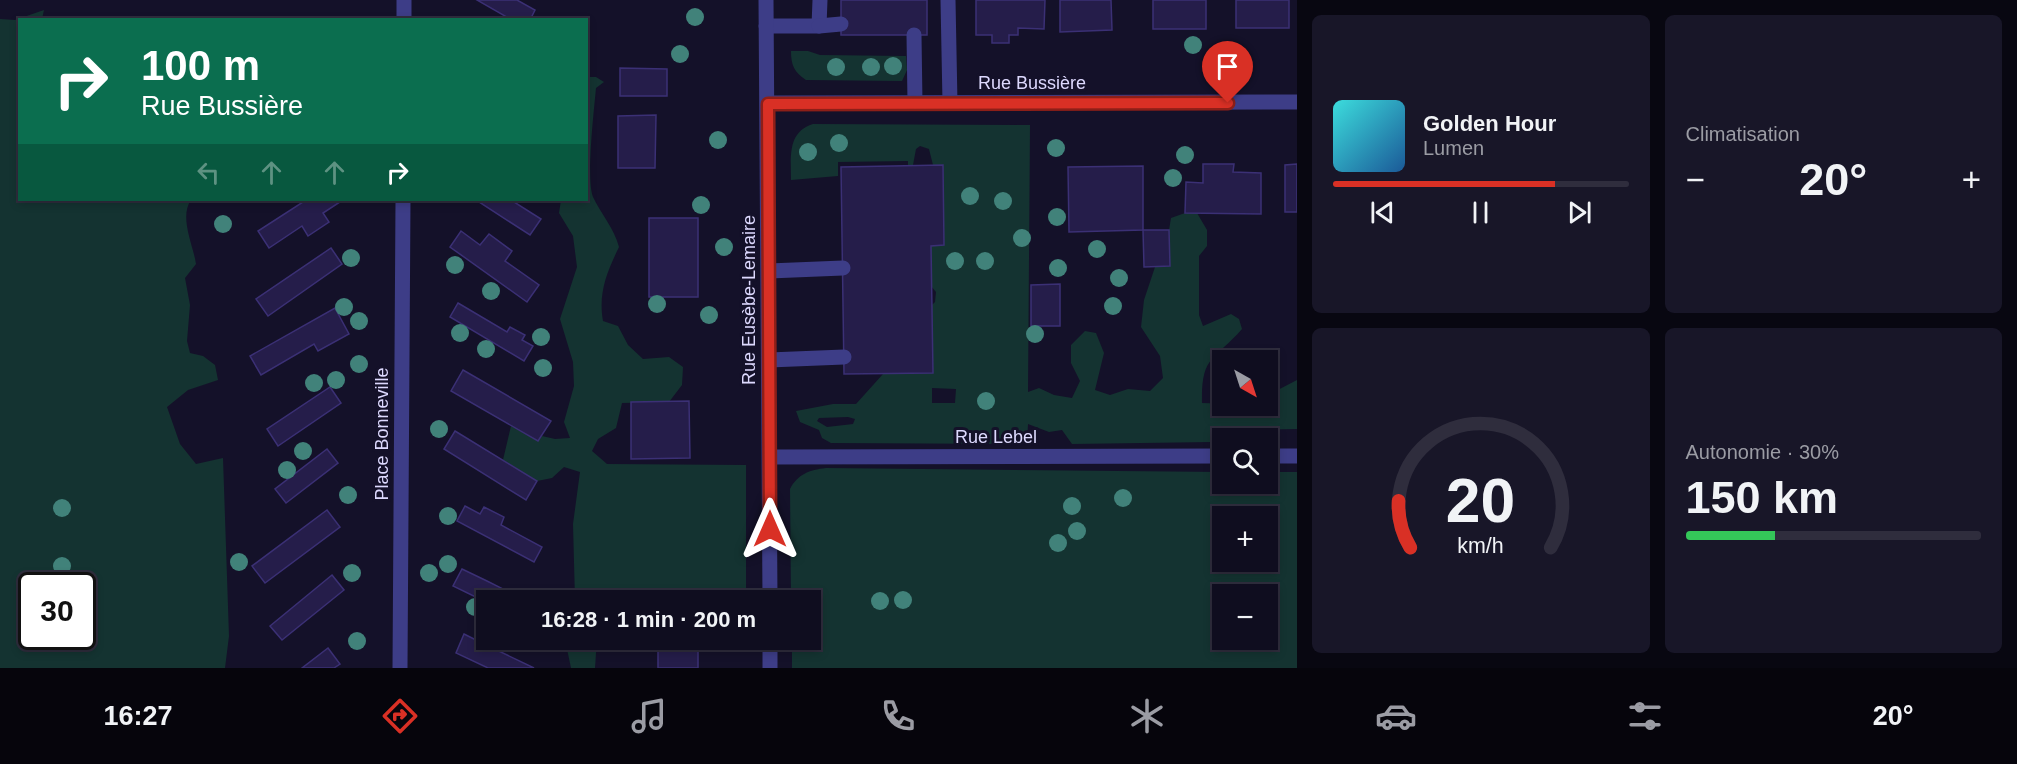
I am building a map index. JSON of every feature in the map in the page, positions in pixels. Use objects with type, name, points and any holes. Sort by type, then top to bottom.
[{"type":"street","points":[[404,0],[404,18]]},
{"type":"street","name":"Rue Eusèbe-Lemaire","points":[[766,0],[770,590]]},
{"type":"street","points":[[819,0],[819,26]]},
{"type":"street","points":[[948,0],[950,103]]},
{"type":"street","points":[[766,26],[841,24]]},
{"type":"street","points":[[914,35],[915,103]]},
{"type":"street","name":"Rue Bussière","points":[[768,104],[1297,102]]},
{"type":"street","name":"Place Bonneville","points":[[400,668],[403,201]]},
{"type":"street","points":[[769,271],[843,268]]},
{"type":"street","points":[[769,360],[844,357]]},
{"type":"street","name":"Rue Lebel","points":[[770,457],[1212,456]]},
{"type":"street","points":[[1278,456],[1297,456]]},
{"type":"street","points":[[770,650],[770,668]]},
{"type":"green space","points":[[44,10],[42,18],[21,18]]},
{"type":"green space","points":[[0,19],[18,19],[18,201],[191,201],[186,214],[196,264],[185,278],[190,305],[187,341],[190,353],[203,356],[215,365],[218,380],[188,390],[167,407],[180,444],[196,464],[223,458],[229,636],[225,668],[0,668]]},
{"type":"green space","points":[[791,51],[808,51],[820,55],[906,56],[907,70],[902,81],[806,80],[794,68]]},
{"type":"green space","points":[[588,77],[596,77],[604,82],[596,88],[591,144],[591,188],[593,197],[619,247],[603,292],[603,321],[618,326],[628,345],[643,359],[669,357],[683,367],[682,385],[669,402],[622,403],[616,428],[598,439],[592,451],[607,464],[746,465],[746,590],[575,590],[573,524],[580,472],[564,467],[552,478],[537,481],[503,460],[511,426],[538,441],[542,436],[555,439],[570,438],[564,422],[574,386],[573,362],[560,319],[577,267],[573,236],[559,213],[561,201],[588,201]]},
{"type":"green space","points":[[813,124],[1030,125],[1028,392],[1039,388],[1054,395],[1072,398],[1080,381],[1071,363],[1071,345],[1085,331],[1096,333],[1104,353],[1095,390],[1110,395],[1128,389],[1150,391],[1163,378],[1160,356],[1141,327],[1144,300],[1155,267],[1170,266],[1171,218],[1185,213],[1197,213],[1207,230],[1207,246],[1199,256],[1199,315],[1203,326],[1231,314],[1239,319],[1242,329],[1221,350],[1212,350],[1212,359],[1204,376],[1202,403],[1212,403],[1212,416],[1278,416],[1278,390],[1297,380],[1297,429],[1212,428],[1212,442],[1072,444],[1062,430],[1049,432],[1028,424],[1027,444],[831,443],[822,438],[819,430],[800,422],[796,411],[833,404],[856,404],[883,374],[933,372],[931,306],[935,302],[936,292],[931,286],[931,246],[944,245],[943,165],[933,165],[929,149],[920,146],[916,149],[913,165],[908,165],[908,161],[838,162],[838,176],[791,180],[792,146],[799,133]],"holes":[[[932,388],[956,389],[955,403],[932,403]],[[848,417],[855,419],[853,424],[827,427],[817,421],[819,418]]]},
{"type":"green space","points":[[826,468],[1212,472],[1212,494],[1278,494],[1278,472],[1297,472],[1297,668],[792,668],[792,650],[821,650],[821,590],[791,590],[790,489],[800,476]]},
{"type":"green space","points":[[567,650],[596,650],[595,668],[571,668]]},
{"type":"building","points":[[477,0],[517,0],[535,10],[531,18],[508,18]]},
{"type":"building","points":[[841,0],[927,0],[927,35],[841,35]]},
{"type":"building","points":[[976,0],[1045,0],[1044,29],[1018,28],[1018,35],[1009,35],[1009,43],[992,43],[992,35],[976,35]]},
{"type":"building","points":[[1060,0],[1111,0],[1112,30],[1060,32]]},
{"type":"building","points":[[1153,0],[1206,0],[1206,29],[1153,29]]},
{"type":"building","points":[[1236,0],[1289,0],[1289,28],[1236,28]]},
{"type":"building","points":[[620,68],[667,69],[667,96],[620,96]]},
{"type":"building","points":[[656,115],[655,168],[618,168],[618,116]]},
{"type":"building","points":[[1203,164],[1234,164],[1233,172],[1261,173],[1261,214],[1185,213],[1186,182],[1203,183]]},
{"type":"building","points":[[1297,164],[1297,212],[1285,212],[1285,165]]},
{"type":"building","points":[[943,165],[944,245],[931,246],[933,373],[844,374],[841,167]]},
{"type":"building","points":[[1143,166],[1143,230],[1069,232],[1068,167]]},
{"type":"building","points":[[304,201],[341,201],[323,213],[329,222],[308,236],[302,226],[269,248],[258,231]]},
{"type":"building","points":[[478,201],[513,201],[541,219],[530,235]]},
{"type":"building","points":[[649,218],[698,218],[698,297],[649,297]]},
{"type":"building","points":[[1143,230],[1169,230],[1170,266],[1144,267]]},
{"type":"building","points":[[461,231],[480,245],[489,234],[512,251],[505,261],[539,285],[527,302],[450,247]]},
{"type":"building","points":[[331,248],[342,264],[268,316],[256,299]]},
{"type":"building","points":[[1060,284],[1060,326],[1031,326],[1031,285]]},
{"type":"building","points":[[458,303],[507,332],[510,327],[525,335],[522,340],[533,346],[524,361],[450,317]]},
{"type":"building","points":[[335,308],[349,334],[318,351],[314,344],[261,375],[250,356]]},
{"type":"building","points":[[463,370],[551,421],[538,441],[451,391]]},
{"type":"building","points":[[330,387],[341,403],[278,446],[267,429]]},
{"type":"building","points":[[689,401],[690,458],[631,459],[631,402]]},
{"type":"building","points":[[455,431],[537,481],[526,500],[444,449]]},
{"type":"building","points":[[327,449],[338,463],[286,503],[275,489]]},
{"type":"building","points":[[465,506],[480,514],[484,507],[504,517],[501,525],[542,547],[534,562],[457,521]]},
{"type":"building","points":[[327,510],[340,527],[265,583],[252,566]]},
{"type":"building","points":[[462,569],[505,590],[476,590],[476,597],[453,586]]},
{"type":"building","points":[[332,575],[344,590],[282,640],[270,626]]},
{"type":"building","points":[[464,634],[476,640],[476,650],[497,650],[534,668],[488,668],[456,653]]},
{"type":"building","points":[[328,648],[340,664],[334,668],[302,668]]},
{"type":"building","points":[[658,650],[698,650],[698,668],[658,668]]},
{"type":"route","points":[[770,529],[768,104],[1228,103]]}]
